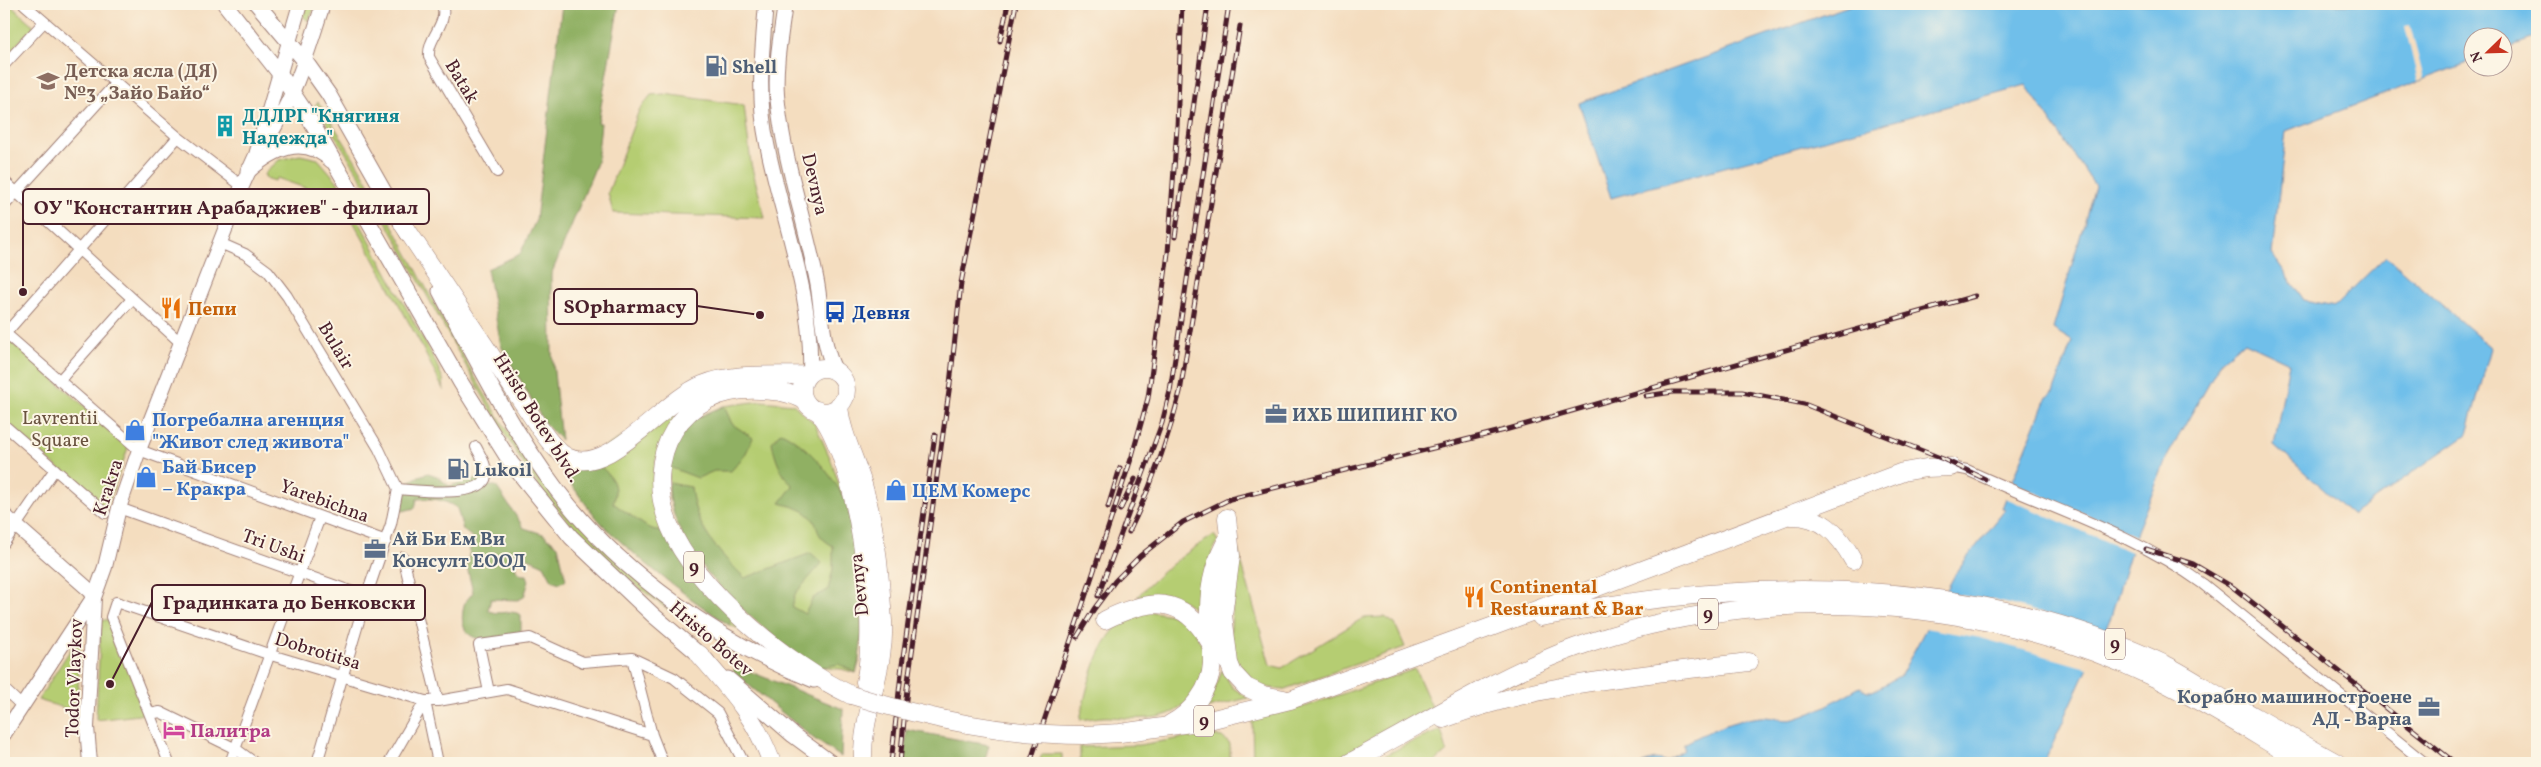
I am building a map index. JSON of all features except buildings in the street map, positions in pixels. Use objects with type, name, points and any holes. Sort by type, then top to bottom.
[{"type":"highway","points":[[403,224],[541,430],[555,448],[569,458],[592,460],[610,454],[683,394],[711,382],[743,376],[809,374],[822,368],[836,371],[841,376],[846,389],[839,405],[828,411],[810,405],[802,386],[809,374]]},
{"type":"highway","name":"9","points":[[810,405],[778,391],[742,390],[718,395],[688,412],[673,431],[665,451],[661,475],[662,501],[665,515],[677,543],[714,591],[748,625],[796,661],[847,693]]},
{"type":"highway","name":"Devnya","points":[[810,405],[828,425],[852,494],[863,550],[869,603],[870,655],[853,733],[852,763]]},
{"type":"highway","name":"Devnya","points":[[839,405],[844,428],[868,503],[883,621],[882,658],[866,719],[863,763]]},
{"type":"highway","points":[[1491,627],[1903,472],[1926,468],[1951,467]]},
{"type":"highway","points":[[1780,518],[1807,517],[1826,526],[1839,537],[1853,560]]},
{"type":"highway","points":[[1227,518],[1231,556],[1223,615],[1228,663],[1238,680],[1253,691],[1290,700]]},
{"type":"highway","points":[[1160,728],[1187,713],[1202,694],[1212,666],[1209,609],[1211,583],[1218,554],[1229,537]]},
{"type":"highway","name":"9","points":[[1160,728],[1227,716],[1290,700],[1491,627],[1567,612],[1681,595],[1771,589],[1870,591],[1994,608],[2073,630],[2166,666],[2337,763]]},
{"type":"highway","points":[[1105,620],[1139,605],[1159,603],[1170,605],[1194,619],[1210,642]]},
{"type":"highway","name":"9","points":[[1351,762],[1465,697],[1511,674],[1560,654],[1654,624],[1743,609],[1805,605],[1862,606],[1987,623],[2034,633],[2095,653],[2158,679],[2304,763]]},
{"type":"highway","points":[[699,654],[745,708],[760,734],[772,763]]},
{"type":"highway","points":[[1401,735],[1469,709],[1507,698],[1586,684],[1749,662]]},
{"type":"highway","name":"Hristo Botev blvd.","points":[[847,693],[951,722],[1037,734],[1085,735],[1160,728]]},
{"type":"main road","points":[[225,4],[292,91],[336,164]]},
{"type":"main road","points":[[257,4],[305,62]]},
{"type":"main road","name":"Hristo Botev blvd.","points":[[305,62],[341,115],[534,457],[576,512],[632,568],[712,627],[781,667],[847,693]]},
{"type":"main road","points":[[248,171],[265,156],[288,146],[319,150],[336,164]]},
{"type":"main road","name":"Hristo Botev","points":[[336,164],[461,383],[511,463],[570,537],[653,615],[794,735],[831,763]]},
{"type":"street","points":[[24,4],[178,137],[242,186]]},
{"type":"street","name":"Krakra","points":[[256,155],[300,4]]},
{"type":"street","name":"Krakra","points":[[4,734],[94,595],[104,566],[119,508],[139,450],[248,171],[256,155],[284,113],[305,62],[323,4]]},
{"type":"street","name":"Batak","points":[[442,4],[443,19],[429,49],[429,57],[497,172]]},
{"type":"street","name":"Devnya","points":[[766,4],[760,95],[767,143],[804,299],[809,374]]},
{"type":"street","name":"Devnya","points":[[785,4],[777,66],[779,104],[786,146],[817,281],[830,359],[836,371]]},
{"type":"street","points":[[4,65],[44,22]]},
{"type":"street","points":[[4,206],[115,84]]},
{"type":"street","points":[[139,450],[5,333],[178,137]]},
{"type":"street","points":[[4,181],[182,344]]},
{"type":"street","name":"Bulair","points":[[220,243],[245,254],[268,271],[288,296],[379,449],[398,489]]},
{"type":"street","points":[[60,381],[132,299]]},
{"type":"street","points":[[4,425],[105,513]]},
{"type":"street","points":[[318,763],[342,676],[386,541],[398,489],[449,492],[478,488],[485,480],[487,473],[476,447]]},
{"type":"street","name":"Yarebichna","points":[[139,450],[386,541]]},
{"type":"street","points":[[1951,467],[1967,470],[2146,549],[2176,565],[2203,584],[2424,763]]},
{"type":"street","points":[[4,543],[55,469]]},
{"type":"street","name":"Tri Ushi","points":[[119,508],[366,598],[417,614]]},
{"type":"street","points":[[4,515],[94,595]]},
{"type":"street","points":[[230,763],[320,517]]},
{"type":"street","points":[[404,558],[438,701]]},
{"type":"street","name":"Todor Vlaykov","points":[[90,763],[87,727],[94,595]]},
{"type":"street","name":"Dobrotitsa","points":[[150,714],[111,617],[116,602],[271,655],[425,701],[438,701],[507,689],[652,735]]},
{"type":"street","points":[[489,692],[479,645],[530,638],[583,662],[632,658],[674,678],[718,713],[744,763]]},
{"type":"street","points":[[632,658],[652,735],[663,763]]},
{"type":"street","points":[[4,689],[22,706]]},
{"type":"street","points":[[389,763],[425,701]]},
{"type":"street","points":[[425,701],[438,763]]},
{"type":"street","points":[[169,763],[150,714],[160,712],[236,749],[255,763]]},
{"type":"green space","points":[[4,4],[9,4],[34,26],[4,58]]},
{"type":"green space","points":[[307,4],[317,4],[308,21],[303,16]]},
{"type":"green space","points":[[562,4],[619,4],[598,123],[601,123],[597,163],[551,275],[552,353],[561,440],[545,424],[501,346],[487,269],[520,254],[536,220]]},
{"type":"green space","points":[[664,94],[744,105],[751,164],[765,218],[613,213],[608,193],[639,110],[651,95]]},
{"type":"green space","points":[[318,102],[378,199],[460,351],[519,449],[552,495],[675,609],[673,613],[623,574],[591,545],[562,515],[527,468],[488,405],[357,170],[315,105]]},
{"type":"green space","points":[[300,155],[318,159],[337,181],[434,359],[443,379],[444,391],[419,341],[342,201],[277,178],[275,181],[266,178],[264,174],[279,160]]},
{"type":"green space","name":"Lavrentii Square","points":[[4,336],[129,445],[106,510],[4,421]]},
{"type":"green space","points":[[696,395],[656,459],[652,486],[658,513],[741,625],[740,629],[729,625],[690,598],[607,529],[582,499],[556,462],[562,459],[575,464]]},
{"type":"green space","points":[[761,401],[793,404],[815,424],[831,460],[849,514],[859,663],[856,673],[841,669],[813,667],[669,500],[669,467],[693,419],[724,406]]},
{"type":"green space","points":[[724,406],[732,424],[753,438],[745,455],[731,471],[714,471],[698,478],[669,467],[677,442],[686,427],[700,417]]},
{"type":"green space","points":[[781,432],[799,443],[825,469],[838,488],[847,507],[858,574],[862,624],[856,673],[839,664],[820,666],[806,663],[759,624],[716,583],[698,560],[683,536],[673,510],[669,483],[691,487],[693,501],[702,526],[725,558],[745,578],[811,553],[822,563],[795,594],[792,607],[805,614],[813,598],[828,590],[833,569],[833,546],[822,538],[813,520],[807,513],[780,503],[793,486],[781,471],[773,448],[772,442]]},
{"type":"green space","points":[[597,463],[606,472],[614,485],[615,496],[613,503],[647,527],[666,534],[732,618],[729,625],[651,568],[608,530],[591,511],[565,475],[575,464]]},
{"type":"green space","points":[[428,473],[437,476],[449,486],[479,478],[489,486],[496,486],[524,528],[543,534],[558,546],[566,580],[559,583],[552,580],[544,565],[526,557],[515,562],[516,570],[522,575],[527,575],[529,581],[524,597],[518,600],[491,599],[488,610],[496,613],[513,612],[521,615],[521,633],[488,639],[470,635],[465,629],[462,619],[464,605],[473,592],[467,567],[472,537],[463,530],[457,508],[438,500],[417,499],[415,508],[403,511],[400,508],[406,484]]},
{"type":"green space","points":[[1214,535],[1218,541],[1209,561],[1204,579],[1202,597],[1204,619],[1189,605],[1174,597],[1158,594],[1137,597],[1174,563]]},
{"type":"green space","points":[[1238,550],[1270,665],[1282,668],[1363,618],[1385,617],[1395,624],[1405,647],[1282,690],[1254,685],[1235,662],[1230,636]]},
{"type":"green space","points":[[1141,610],[1184,617],[1200,641],[1205,656],[1204,673],[1193,696],[1174,712],[1163,716],[1151,718],[1103,717],[1080,720],[1087,689],[1098,656],[1115,628]]},
{"type":"green space","points":[[109,619],[146,712],[139,715],[96,720],[101,621]]},
{"type":"green space","points":[[81,633],[77,712],[38,700]]},
{"type":"green space","points":[[736,666],[843,709],[841,757],[813,738],[733,672]]},
{"type":"green space","points":[[1415,669],[1432,707],[1332,763],[1253,763],[1252,719],[1307,706]]},
{"type":"green space","points":[[1222,670],[1232,687],[1248,698],[1200,710],[1214,691]]},
{"type":"green space","points":[[907,730],[989,745],[984,763],[904,763]]},
{"type":"green space","points":[[1441,730],[1447,751],[1434,763],[1371,763],[1405,745]]},
{"type":"green space","points":[[1208,734],[1222,737],[1230,744],[1230,763],[1080,763],[1080,747],[1139,745]]},
{"type":"green space","points":[[1042,754],[1062,754],[1062,763],[1039,763]]},
{"type":"water","points":[[1854,4],[2537,4],[2537,37],[2514,45],[2514,28],[2464,28],[2464,64],[2286,131],[2272,254],[2304,300],[2335,306],[2386,256],[2491,348],[2467,434],[2352,515],[2274,445],[2289,363],[2244,342],[2222,360],[2168,455],[2137,531],[2111,617],[2044,763],[1642,763],[1655,759],[1666,761],[1684,750],[1684,744],[1730,723],[1760,717],[1794,719],[1820,709],[1860,687],[1867,691],[1873,691],[1901,675],[1958,569],[2005,510],[2002,508],[2046,398],[2053,393],[2072,341],[2053,329],[2095,186],[2026,85],[1611,198],[1579,103]]},
{"type":"pier","points":[[2410,25],[2424,79],[2418,81],[2405,26]]},
{"type":"pier","points":[[2009,481],[2138,537],[2133,553],[2003,497]]},
{"type":"pier","points":[[1943,593],[1994,600],[2107,631],[2090,669],[1981,638],[1925,628]]},
{"type":"railway","points":[[1000,41],[1008,4]]},
{"type":"railway","points":[[900,763],[907,688],[950,384],[961,283],[1016,4]]},
{"type":"railway","points":[[1030,763],[1132,456],[1148,398],[1168,253],[1177,127],[1182,4]]},
{"type":"railway","points":[[1175,237],[1208,4]]},
{"type":"railway","points":[[1098,596],[1162,423],[1170,391],[1229,4]]},
{"type":"railway","points":[[1129,532],[1145,498],[1158,463],[1180,392],[1240,26]]},
{"type":"railway","points":[[1077,637],[1094,609],[1115,581],[1140,556],[1183,522],[1230,499],[1505,430],[1975,296]]},
{"type":"railway","points":[[1646,396],[1673,392],[1742,392],[1804,404],[1943,459],[1985,479]]},
{"type":"railway","points":[[891,763],[902,665],[935,435]]},
{"type":"railway","points":[[1108,507],[1120,468]]},
{"type":"railway","points":[[1120,510],[1135,479]]},
{"type":"railway","points":[[2146,549],[2193,564],[2234,588],[2455,763]]},
{"type":"place","name":"Shell","points":[[716,66]]},
{"type":"place","name":"Детска ясла (ДЯ) №3 „Зайо Байо“","points":[[48,81]]},
{"type":"place","name":"ДДЛРГ \"Княгиня Надежда\"","points":[[225,126]]},
{"type":"place","name":"ОУ \"Константин Арабаджиев\" - филиал","points":[[23,292]]},
{"type":"place","name":"Пепи","points":[[171,308]]},
{"type":"place","name":"Девня","points":[[835,312]]},
{"type":"place","name":"SOpharmacy","points":[[760,315]]},
{"type":"place","name":"ИХБ ШИПИНГ КО","points":[[1276,414]]},
{"type":"place","name":"Погребална агенция \"Живот след живота\"","points":[[135,430]]},
{"type":"place","name":"Lukoil","points":[[458,469]]},
{"type":"place","name":"Бай Бисер – Кракра","points":[[146,477]]},
{"type":"place","name":"ЦЕМ Комерс","points":[[896,490]]},
{"type":"place","name":"Ай Би Ем Ви Консулт ЕООД","points":[[375,549]]},
{"type":"place","name":"Continental Restaurant & Bar","points":[[1474,597]]},
{"type":"place","name":"Градинката до Бенковски","points":[[110,684]]},
{"type":"place","name":"Корабно машиностроене АД - Варна","points":[[2429,707]]},
{"type":"place","name":"Палитра","points":[[174,730]]}]
